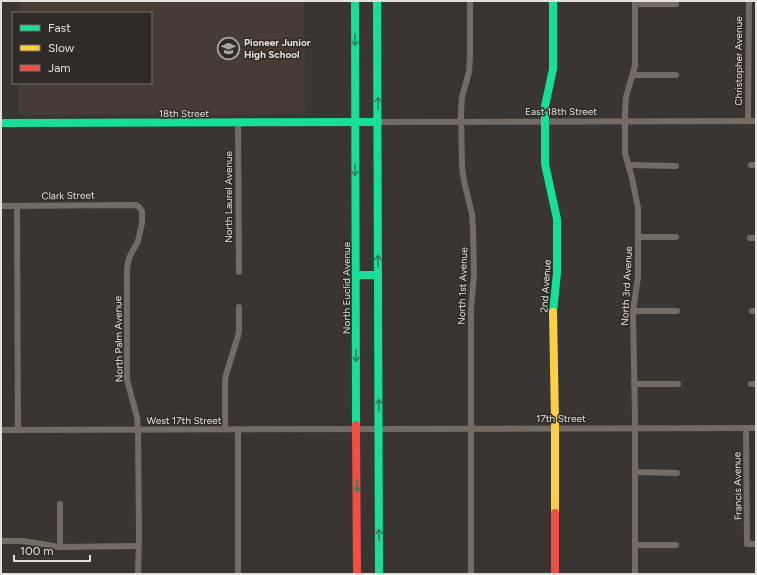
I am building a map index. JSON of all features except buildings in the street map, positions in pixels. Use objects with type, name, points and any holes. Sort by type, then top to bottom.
[{"type":"main road","name":"North Euclid Avenue","points":[[355,1],[357,574]]},
{"type":"main road","points":[[377,1],[379,574]]},
{"type":"main road","name":"2nd Avenue","points":[[553,1],[553,69],[545,106],[545,164],[557,219],[557,273],[553,306],[555,574]]},
{"type":"main road","name":"18th Street","points":[[1,123],[366,122]]},
{"type":"main road","name":"East 18th Street","points":[[366,122],[378,122]]},
{"type":"main road","points":[[356,275],[378,275]]},
{"type":"street","name":"North 1st Avenue","points":[[470,1],[469,72],[462,97],[461,122],[462,166],[472,214],[473,228],[474,275],[471,309],[471,574]]},
{"type":"street","name":"Christopher Avenue","points":[[748,121],[749,1]]},
{"type":"street","points":[[634,3],[676,4]]},
{"type":"street","name":"North 3rd Avenue","points":[[634,3],[635,66],[626,97],[625,153],[638,208],[638,277],[633,311],[635,574]]},
{"type":"street","points":[[749,46],[756,46]]},
{"type":"street","points":[[632,75],[676,75]]},
{"type":"street","name":"East 18th Street","points":[[378,122],[756,121]]},
{"type":"street","name":"North Laurel Avenue","points":[[238,122],[238,272]]},
{"type":"street","points":[[628,165],[676,166]]},
{"type":"street","name":"Clark Street","points":[[1,206],[136,205]]},
{"type":"street","name":"North Palm Avenue","points":[[136,205],[142,211],[142,223],[138,241],[130,258],[127,269],[127,380],[137,417],[138,430],[138,574]]},
{"type":"street","points":[[17,206],[18,430]]},
{"type":"street","points":[[638,238],[676,237]]},
{"type":"street","points":[[225,430],[225,380],[239,332],[239,307]]},
{"type":"street","points":[[633,311],[677,311]]},
{"type":"street","points":[[634,384],[678,384]]},
{"type":"street","name":"Francis Avenue","points":[[746,428],[747,544],[756,544]]},
{"type":"street","name":"17th Street","points":[[367,429],[756,428]]},
{"type":"street","name":"West 17th Street","points":[[1,430],[367,429]]},
{"type":"street","points":[[238,430],[238,574]]},
{"type":"street","points":[[635,472],[677,472]]},
{"type":"street","points":[[60,504],[60,547]]},
{"type":"street","points":[[1,541],[23,540],[60,547],[138,546]]},
{"type":"street","points":[[635,545],[676,545]]},
{"type":"shaded area","name":"Pioneer Junior High School","points":[[19,1],[304,1],[305,114],[19,115],[19,84],[152,84],[152,12],[19,12]]},
{"type":"traffic: fast","points":[[355,1],[356,425]]},
{"type":"traffic: fast","points":[[377,1],[379,574]]},
{"type":"traffic: fast","points":[[553,1],[553,69],[545,106],[545,164],[557,219],[557,273],[553,312]]},
{"type":"traffic: fast","points":[[1,123],[378,122]]},
{"type":"traffic: fast","points":[[356,275],[378,275]]},
{"type":"traffic: slow","points":[[553,312],[555,513]]},
{"type":"traffic: jam","points":[[356,425],[357,574]]},
{"type":"traffic: jam","points":[[555,513],[555,574]]},
{"type":"place","name":"Pioneer Junior High School","points":[[228,48]]}]
